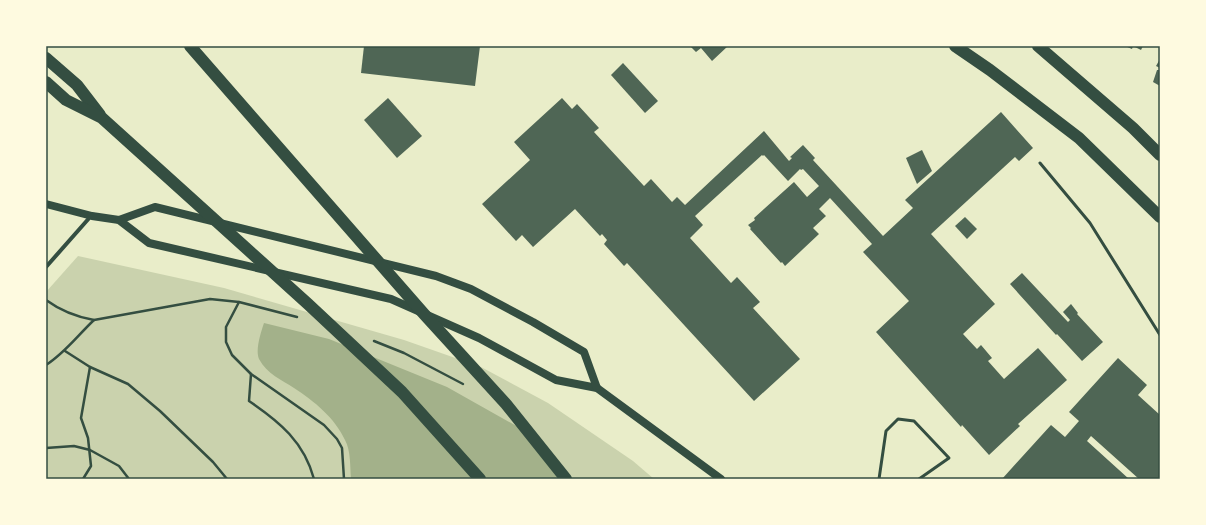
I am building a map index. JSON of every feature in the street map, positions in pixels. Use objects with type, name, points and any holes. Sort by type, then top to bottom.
[{"type":"highway","points":[[190,46],[424,314],[506,404],[566,479]]},
{"type":"highway","points":[[955,46],[990,70],[1079,138],[1160,217]]},
{"type":"highway","points":[[1038,46],[1160,152]]},
{"type":"highway","points":[[46,58],[77,85],[102,118],[308,304],[402,392],[480,479]]},
{"type":"highway","points":[[46,82],[66,100],[102,118]]},
{"type":"highway","points":[[1133,128],[1160,155]]},
{"type":"main road","points":[[46,204],[92,216],[119,220],[155,207],[436,276],[471,289],[533,322],[584,352],[597,388]]},
{"type":"main road","points":[[119,220],[149,243],[391,299],[478,338],[556,380],[597,388],[722,479]]},
{"type":"street","points":[[46,267],[92,216]]},
{"type":"lane","points":[[1040,163],[1090,223],[1160,335]]},
{"type":"lane","points":[[879,479],[886,431],[898,419],[914,421],[948,458],[919,479]]},
{"type":"path","points":[[46,300],[54,306],[79,317],[94,320],[210,298],[239,302],[300,318]]},
{"type":"path","points":[[239,302],[226,327],[226,342],[232,354],[251,374],[324,425],[337,439],[342,448],[344,479]]},
{"type":"path","points":[[46,365],[64,351],[94,320]]},
{"type":"path","points":[[371,340],[404,354],[468,386]]},
{"type":"path","points":[[64,351],[90,367],[128,384],[166,416],[213,462],[227,479]]},
{"type":"path","points":[[83,479],[91,466],[88,438],[81,418],[90,367]]},
{"type":"path","points":[[251,374],[249,401],[272,416],[290,433],[303,452],[314,479]]},
{"type":"path","points":[[46,448],[74,446],[90,450],[119,466],[129,479]]},
{"type":"shaded area","points":[[78,256],[224,288],[404,340],[481,367],[548,403],[633,461],[654,479],[46,479],[46,292]]},
{"type":"shaded area","points":[[264,323],[329,339],[447,387],[520,428],[562,479],[351,479],[350,459],[347,444],[336,424],[309,399],[270,373],[259,359],[258,346]]},
{"type":"building","points":[[364,46],[480,46],[475,86],[361,73]]},
{"type":"building","points":[[690,46],[728,46],[712,61],[701,48],[696,52]]},
{"type":"building","points":[[1125,46],[1133,46],[1132,49]]},
{"type":"building","points":[[1133,46],[1143,46],[1141,50]]},
{"type":"building","points":[[1160,59],[1160,68],[1156,66]]},
{"type":"building","points":[[623,63],[658,101],[645,113],[611,75]]},
{"type":"building","points":[[1160,68],[1160,86],[1153,82],[1157,70]]},
{"type":"building","points":[[388,98],[422,136],[397,158],[364,120]]},
{"type":"building","points":[[562,98],[572,109],[577,104],[599,128],[594,132],[644,186],[651,179],[672,202],[677,197],[685,205],[764,131],[789,161],[792,158],[790,157],[803,145],[815,158],[813,160],[883,236],[913,208],[905,200],[1001,112],[1033,148],[1019,161],[1015,157],[931,234],[995,304],[963,334],[977,349],[981,345],[992,358],[988,361],[1004,379],[1038,348],[1067,380],[1018,424],[1020,426],[989,455],[962,425],[961,427],[876,332],[909,301],[863,252],[872,244],[830,198],[819,209],[826,216],[813,228],[819,234],[785,266],[750,229],[751,228],[748,225],[755,220],[754,218],[794,182],[807,197],[819,186],[803,169],[800,169],[788,181],[764,155],[762,155],[695,216],[703,225],[690,238],[731,283],[737,277],[760,302],[753,308],[800,359],[754,401],[627,263],[624,266],[604,244],[607,240],[602,234],[600,236],[575,209],[533,247],[522,235],[516,241],[482,204],[530,160],[514,142]]},
{"type":"building","points":[[922,150],[932,171],[917,184],[906,158]]},
{"type":"building","points":[[965,217],[977,229],[967,239],[955,226]]},
{"type":"building","points":[[1022,273],[1068,322],[1070,320],[1063,312],[1071,304],[1078,313],[1077,314],[1103,342],[1082,361],[1057,334],[1056,335],[1010,284]]},
{"type":"building","points":[[1118,358],[1147,385],[1138,395],[1160,415],[1160,479],[1139,479],[1091,436],[1087,441],[1129,479],[1002,479],[1051,425],[1065,437],[1079,421],[1069,412]]}]
